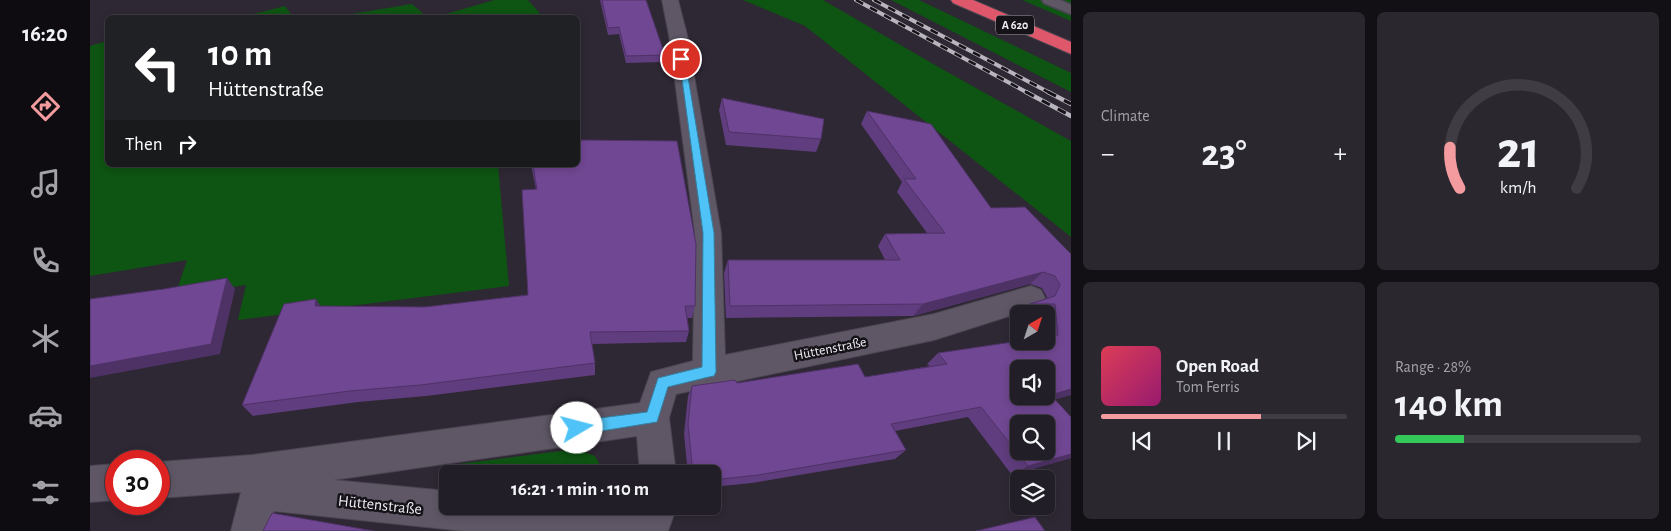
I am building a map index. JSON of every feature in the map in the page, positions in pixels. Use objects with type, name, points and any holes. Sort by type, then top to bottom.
[{"type":"highway","name":"A 620","points":[[959,0],[1071,49]]},
{"type":"highway","name":"A 620","points":[[996,0],[1071,31]]},
{"type":"street","points":[[670,0],[678,35],[708,233],[709,372]]},
{"type":"street","name":"Hüttenstraße","points":[[657,465],[652,418],[663,382],[934,327],[1031,298]]},
{"type":"street","name":"Hüttenstraße","points":[[256,482],[652,418]]},
{"type":"street","name":"Hüttenstraße","points":[[170,480],[256,482],[439,505]]},
{"type":"street","points":[[250,531],[256,482]]},
{"type":"street","points":[[90,484],[105,483]]},
{"type":"street","name":"Hüttenstraße","points":[[519,515],[630,529],[653,520],[655,515]]},
{"type":"lane","points":[[1049,0],[1071,10]]},
{"type":"green space","points":[[494,0],[528,0],[541,15],[443,15]]},
{"type":"green space","points":[[743,0],[823,0],[1071,141],[1071,237],[805,26]]},
{"type":"green space","points":[[891,0],[919,0],[1071,73],[1071,92]]},
{"type":"green space","points":[[1022,0],[1071,0],[1071,21]]},
{"type":"green space","points":[[412,4],[425,15],[346,15]]},
{"type":"green space","points":[[285,6],[292,15],[251,15]]},
{"type":"green space","points":[[105,42],[105,167],[498,167],[509,286],[238,320],[246,285],[175,296],[187,260],[90,276],[90,46]]},
{"type":"green space","points":[[576,449],[595,456],[600,465],[458,465]]},
{"type":"building","points":[[602,0],[646,0],[665,55],[626,56],[619,27],[608,28]]},
{"type":"building","points":[[722,98],[824,119],[821,139],[729,132]]},
{"type":"building","points":[[867,111],[931,124],[991,208],[1025,207],[1071,254],[1071,389],[1055,394],[1055,360],[1010,360],[1010,405],[1055,405],[1055,399],[1071,417],[1071,454],[1055,458],[1055,415],[1010,415],[1010,443],[981,407],[891,424],[906,450],[758,475],[721,479],[721,465],[692,465],[688,424],[692,386],[735,380],[737,383],[858,364],[865,377],[947,364],[938,353],[1010,342],[1010,350],[1055,350],[1055,335],[1058,335],[1055,304],[1030,304],[1055,296],[1060,285],[1055,276],[1043,272],[923,304],[730,306],[728,260],[900,260],[885,234],[945,233],[904,179],[916,179]]},
{"type":"building","points":[[580,140],[677,141],[696,244],[695,306],[685,306],[689,331],[590,332],[595,363],[242,405],[284,304],[316,299],[315,306],[425,307],[528,295],[522,190],[537,189],[533,167],[580,167]]},
{"type":"building","points":[[227,278],[211,344],[90,366],[90,299]]},
{"type":"building","points":[[1023,460],[1050,460],[1028,466]]},
{"type":"building","points":[[272,513],[374,531],[263,531]]},
{"type":"building","points":[[1035,517],[1045,531],[976,531]]},
{"type":"railway","points":[[856,0],[1028,93]]},
{"type":"railway","points":[[874,0],[1050,93]]},
{"type":"railway","points":[[1026,92],[1071,116]]},
{"type":"railway","points":[[1048,92],[1071,104]]},
{"type":"route","points":[[577,428],[652,418],[663,382],[709,372],[708,233],[681,59]]}]
